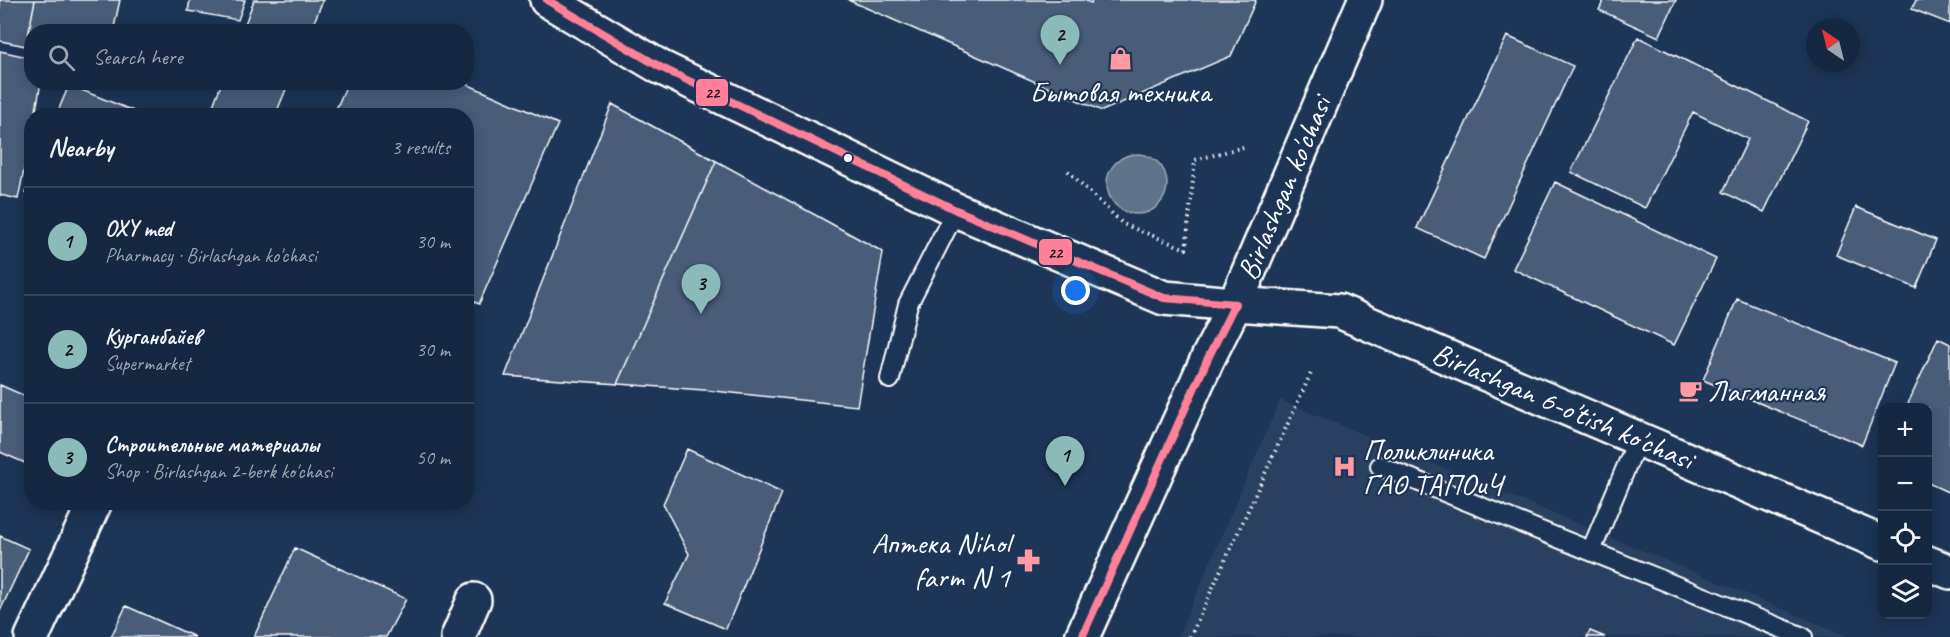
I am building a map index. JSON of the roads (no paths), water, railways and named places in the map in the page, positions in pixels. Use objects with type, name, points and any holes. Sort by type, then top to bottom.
[{"type":"street","name":"Birlashgan 6-o'tish ko'chasi","points":[[547,0],[660,67],[956,210],[1164,298],[1339,311],[1878,541]]},
{"type":"street","name":"Birlashgan ko'chasi","points":[[1082,637],[1234,304],[1365,0]]},
{"type":"street","points":[[32,637],[91,510]]},
{"type":"street","points":[[1932,565],[1950,572]]},
{"type":"street","points":[[458,637],[474,600]]},
{"type":"lane","points":[[890,379],[908,304],[956,210]]},
{"type":"lane","points":[[1592,551],[1638,439]]},
{"type":"lane","points":[[1380,466],[1803,637]]},
{"type":"place","name":"Бытовая техника","points":[[1120,58]]},
{"type":"place","name":"Курганбайев","points":[[1060,65]]},
{"type":"place","name":"Строительные материалы","points":[[701,314]]},
{"type":"place","name":"Лагманная","points":[[1690,391]]},
{"type":"place","name":"Поликлиника ГАО ТАПОиЧ","points":[[1345,467]]},
{"type":"place","name":"OXY med","points":[[1065,486]]},
{"type":"place","name":"Аптека Nihol farm N 1","points":[[1028,560]]}]
